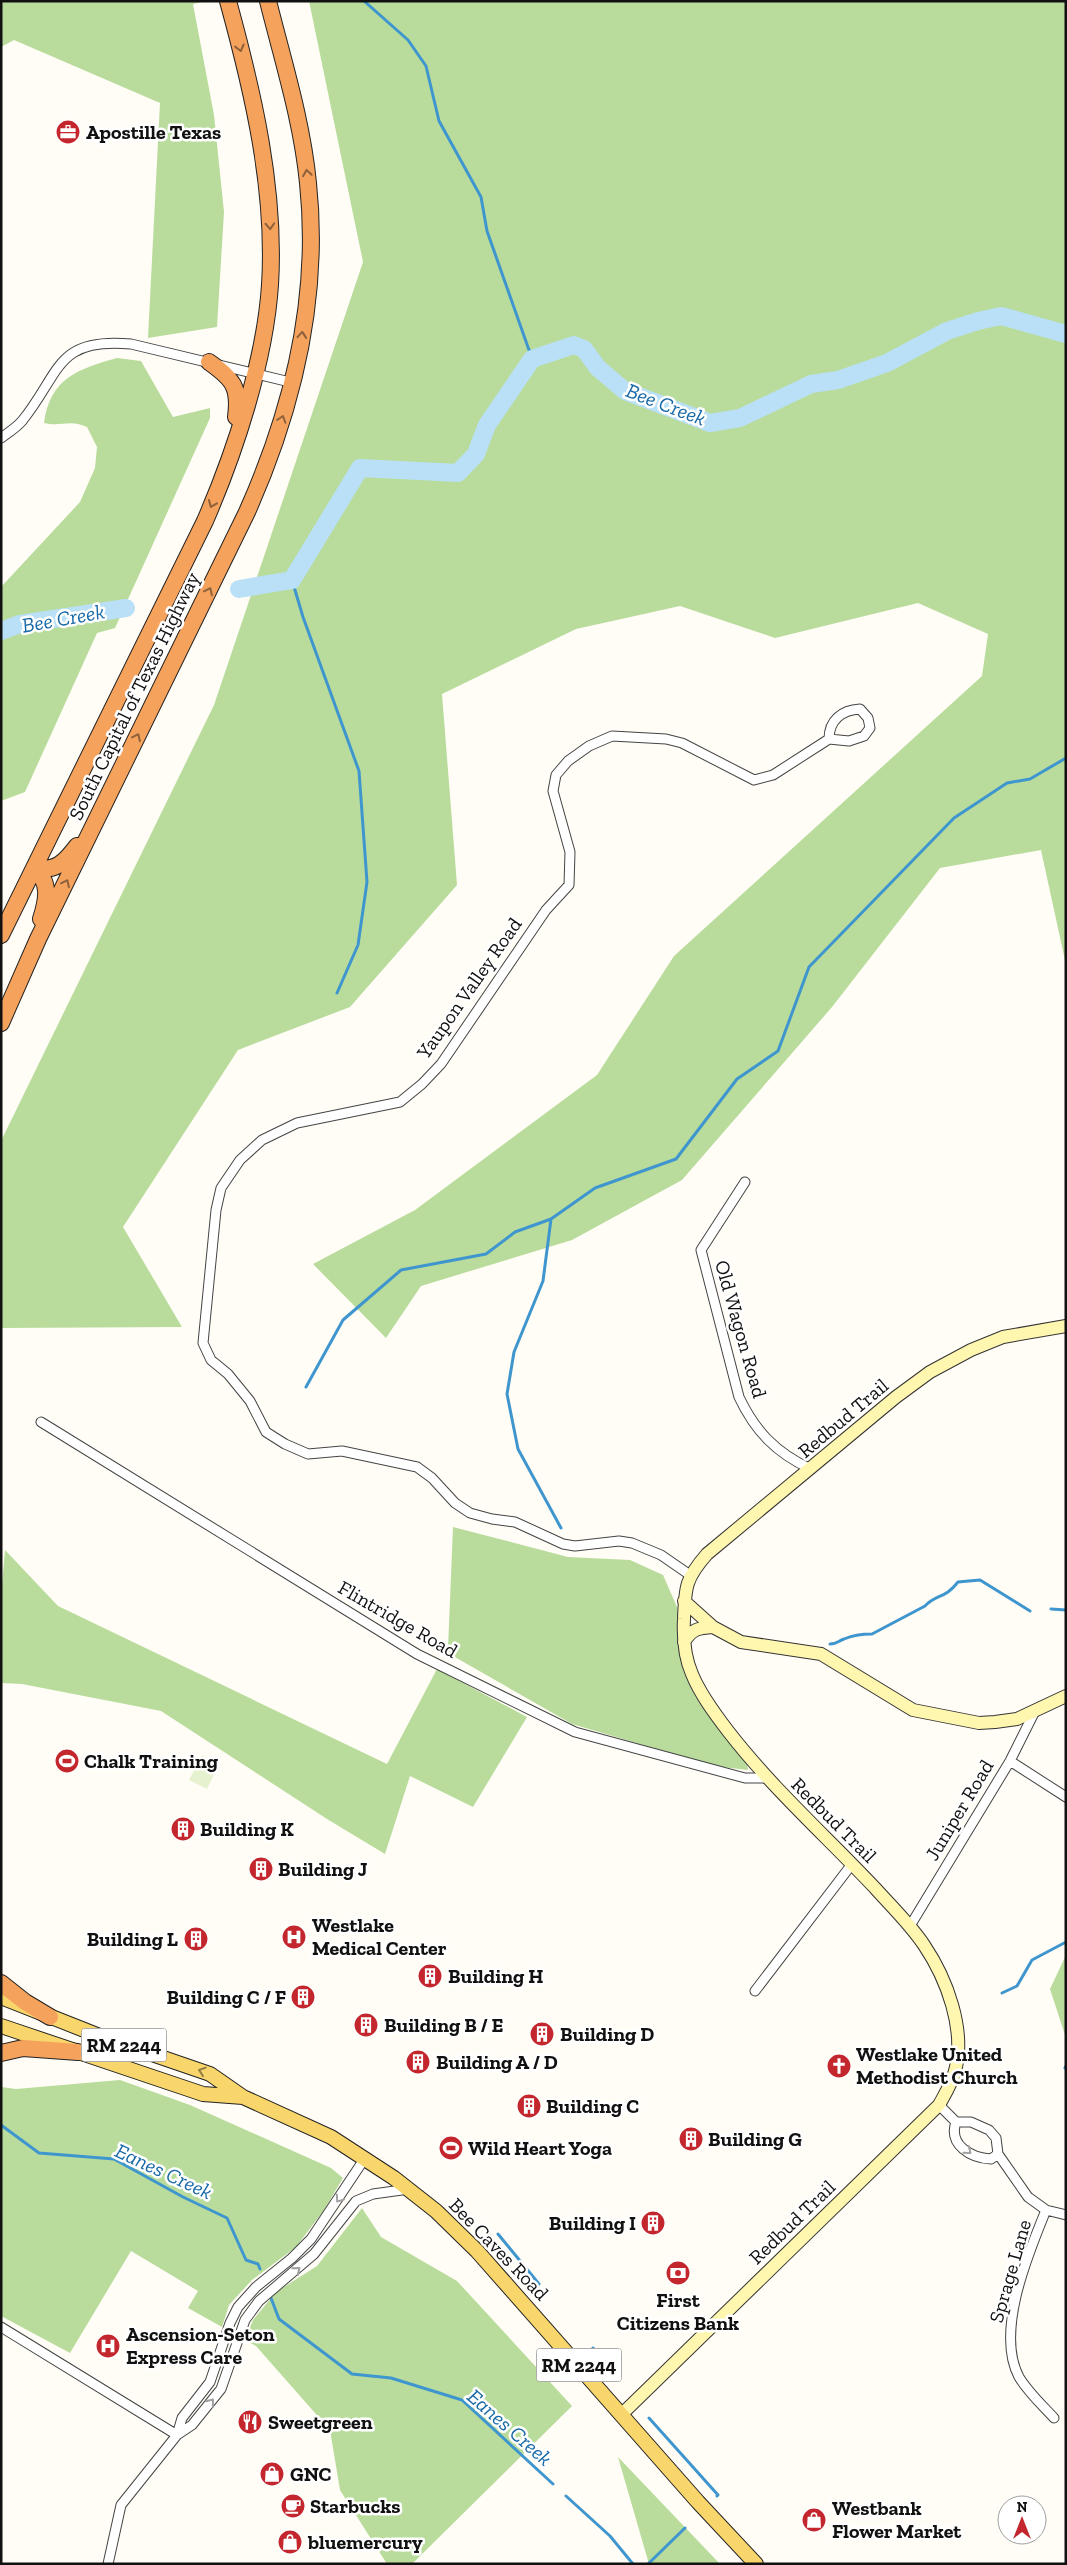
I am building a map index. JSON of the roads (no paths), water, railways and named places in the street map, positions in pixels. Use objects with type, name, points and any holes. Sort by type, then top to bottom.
[{"type":"highway","name":"South Capital of Texas Highway","points":[[1,935],[205,521],[231,459],[254,373],[267,314],[270,284],[271,241],[268,197],[241,52],[228,1]]},
{"type":"highway","name":"South Capital of Texas Highway","points":[[1,1023],[24,971],[247,512],[266,469],[294,383],[301,351],[309,268],[310,212],[308,182],[294,101],[268,1]]},
{"type":"highway","points":[[209,362],[229,376],[236,389],[237,406],[231,459]]},
{"type":"highway","points":[[34,868],[51,869],[61,865],[96,823]]},
{"type":"highway","points":[[24,971],[44,911],[46,895],[44,879],[34,868]]},
{"type":"highway","points":[[1,1983],[30,2005],[50,2017]]},
{"type":"highway","points":[[1,2053],[23,2048],[78,2052]]},
{"type":"main road","name":"Bee Caves Road","points":[[1,1997],[50,2017],[210,2074],[243,2097],[316,2129],[365,2158],[409,2189],[436,2211],[477,2251],[682,2484],[756,2564]]},
{"type":"main road","name":"Bee Caves Road","points":[[1,2026],[203,2094],[243,2097]]},
{"type":"street","points":[[1,438],[20,423],[62,360],[86,346],[110,342],[131,344],[294,383]]},
{"type":"street","points":[[860,709],[868,718],[870,728],[864,736],[849,741],[829,739],[829,731],[834,721],[849,710],[860,709]]},
{"type":"street","name":"Yaupon Valley Road","points":[[690,1575],[661,1555],[632,1543],[619,1541],[575,1546],[564,1544],[515,1522],[492,1519],[470,1513],[456,1504],[432,1478],[417,1467],[342,1451],[308,1454],[266,1432],[250,1401],[228,1374],[211,1360],[203,1343],[216,1210],[221,1188],[240,1160],[262,1140],[297,1123],[400,1102],[422,1084],[441,1064],[546,910],[569,885],[570,852],[553,791],[556,775],[568,761],[589,746],[612,736],[666,739],[682,743],[754,780],[774,775],[829,739]]},
{"type":"street","name":"Old Wagon Road","points":[[746,1182],[701,1250],[739,1397],[750,1420],[768,1442],[780,1452],[811,1469]]},
{"type":"street","name":"Redbud Trail","points":[[622,2414],[939,2105],[956,2069],[958,2049],[956,2026],[950,2000],[938,1969],[910,1926],[852,1864],[766,1778],[730,1734],[692,1675],[684,1642],[684,1601],[690,1575],[707,1554],[896,1397],[930,1372],[971,1350],[1003,1337],[1066,1326]]},
{"type":"street","name":"Flintridge Road","points":[[41,1422],[417,1654],[575,1732],[745,1778],[766,1778]]},
{"type":"street","points":[[684,1601],[713,1627],[741,1642],[821,1654],[913,1710],[979,1723],[1018,1719],[1066,1696]]},
{"type":"street","points":[[684,1642],[689,1633],[696,1628],[713,1627]]},
{"type":"street","name":"Juniper Road","points":[[910,1926],[1010,1761],[1035,1711]]},
{"type":"street","points":[[1010,1761],[1066,1797]]},
{"type":"street","points":[[755,1991],[852,1864]]},
{"type":"street","points":[[939,2105],[956,2122],[971,2122],[989,2130],[996,2138],[998,2154],[1028,2197],[1046,2210],[1066,2215]]},
{"type":"street","points":[[956,2122],[955,2138],[972,2156],[991,2160],[998,2154]]},
{"type":"street","points":[[177,2435],[182,2418],[212,2378],[230,2323],[243,2300],[311,2239],[365,2158]]},
{"type":"street","points":[[108,2564],[121,2505],[177,2435],[192,2425],[221,2389],[249,2313],[259,2301],[314,2254],[356,2201],[372,2194],[409,2189]]},
{"type":"street","name":"Sprage Lane","points":[[1046,2210],[1027,2261],[1009,2332],[1012,2355],[1020,2378],[1034,2397],[1054,2418]]},
{"type":"street","points":[[1,2327],[177,2435]]},
{"type":"waterway","points":[[364,1],[408,40],[426,66],[439,121],[481,197],[487,231],[529,350],[537,356]]},
{"type":"waterway","name":"Bee Creek","points":[[239,589],[292,580],[360,468],[458,473],[476,454],[487,425],[532,359],[574,345],[584,349],[598,368],[625,391],[710,423],[740,418],[811,384],[838,380],[887,363],[947,331],[978,321],[1001,316],[1066,334]]},
{"type":"waterway","points":[[292,580],[303,617],[359,771],[367,882],[358,945],[337,993]]},
{"type":"waterway","name":"Bee Creek","points":[[1,631],[20,624],[126,608]]},
{"type":"waterway","points":[[306,1387],[343,1320],[401,1270],[486,1254],[515,1232],[551,1219],[595,1188],[676,1159],[737,1079],[778,1051],[809,967],[954,818],[1007,783],[1030,779],[1066,758]]},
{"type":"waterway","points":[[551,1219],[543,1281],[514,1352],[507,1394],[518,1449],[561,1528]]},
{"type":"waterway","points":[[830,1644],[854,1636],[872,1634],[945,1594],[958,1582],[980,1580],[1030,1611]]},
{"type":"waterway","points":[[1051,1609],[1066,1610]]},
{"type":"waterway","points":[[1002,1993],[1017,1986],[1032,1960],[1066,1942]]},
{"type":"waterway","name":"Eanes Creek","points":[[1,2125],[39,2153],[114,2159],[183,2197],[227,2218],[246,2260],[258,2264],[260,2269]]},
{"type":"waterway","points":[[498,2234],[539,2284]]},
{"type":"waterway","name":"Eanes Creek","points":[[271,2298],[279,2319],[352,2374],[391,2378],[462,2400],[553,2484]]},
{"type":"waterway","points":[[593,2348],[615,2373]]},
{"type":"waterway","points":[[649,2418],[717,2496]]},
{"type":"waterway","name":"Eanes Creek","points":[[566,2496],[610,2536],[633,2564]]},
{"type":"waterway","points":[[648,2564],[685,2528]]},
{"type":"place","name":"Apostille Texas","points":[[68,132]]},
{"type":"place","name":"Chalk Training","points":[[67,1761]]},
{"type":"place","name":"Building K","points":[[183,1829]]},
{"type":"place","name":"Building J","points":[[261,1869]]},
{"type":"place","name":"Westlake Medical Center","points":[[294,1937]]},
{"type":"place","name":"Building L","points":[[196,1939]]},
{"type":"place","name":"Building H","points":[[430,1976]]},
{"type":"place","name":"Building C / F","points":[[303,1997]]},
{"type":"place","name":"Building B / E","points":[[366,2025]]},
{"type":"place","name":"Building D","points":[[542,2034]]},
{"type":"place","name":"Building A / D","points":[[418,2062]]},
{"type":"place","name":"Westlake United Methodist Church","points":[[839,2066]]},
{"type":"place","name":"Building C","points":[[529,2106]]},
{"type":"place","name":"Building G","points":[[691,2139]]},
{"type":"place","name":"Wild Heart Yoga","points":[[451,2148]]},
{"type":"place","name":"Building I","points":[[653,2223]]},
{"type":"place","name":"First Citizens Bank","points":[[678,2273]]},
{"type":"place","name":"Ascension-Seton Express Care","points":[[108,2346]]},
{"type":"place","name":"Sweetgreen","points":[[250,2422]]},
{"type":"place","name":"GNC","points":[[272,2474]]},
{"type":"place","name":"Starbucks","points":[[293,2506]]},
{"type":"place","name":"Westbank Flower Market","points":[[814,2520]]},
{"type":"place","name":"bluemercury","points":[[290,2542]]}]
